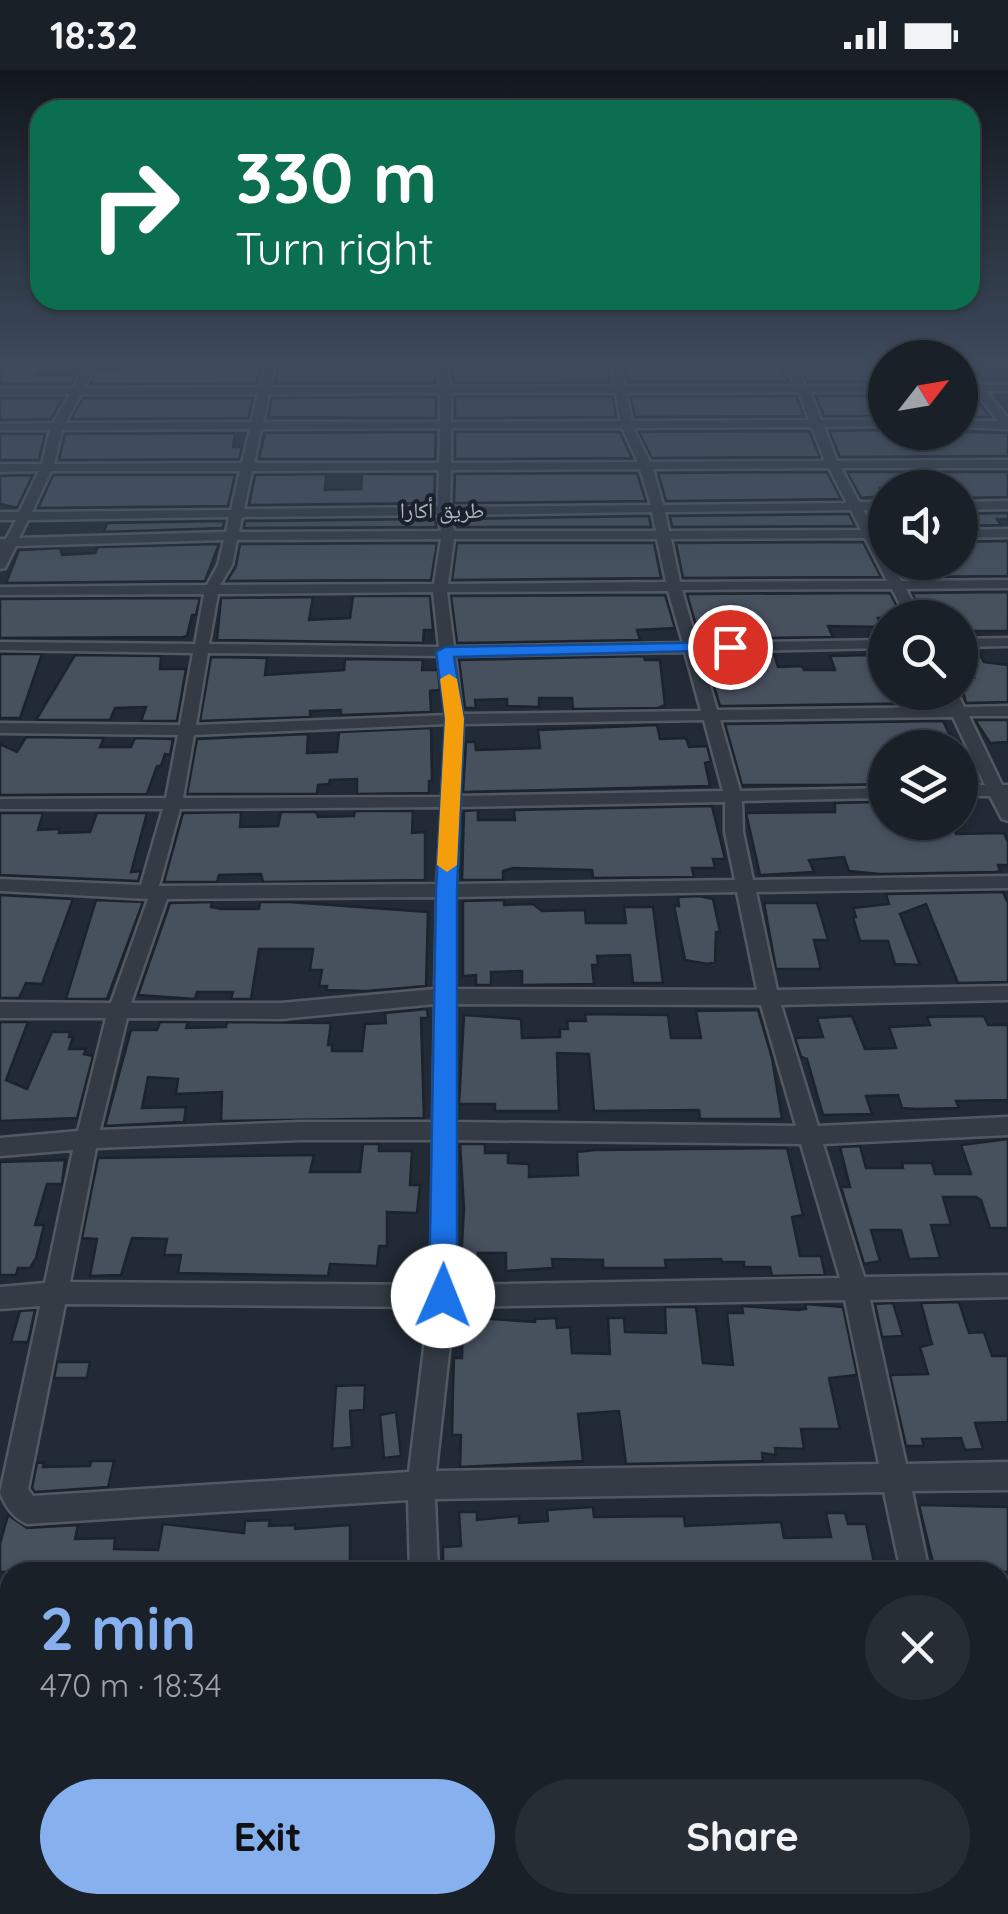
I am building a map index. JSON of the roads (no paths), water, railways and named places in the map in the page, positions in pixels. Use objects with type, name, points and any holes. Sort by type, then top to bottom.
[{"type":"street","points":[[0,565],[5,543],[24,516],[51,451]]},
{"type":"street","points":[[150,889],[174,802],[212,588],[225,565],[252,451]]},
{"type":"street","points":[[424,1562],[421,1485],[443,1296],[447,1129],[444,996],[454,719],[440,588],[448,536],[444,451]]},
{"type":"street","points":[[639,451],[658,508],[675,586],[733,796],[734,832],[769,998],[854,1288],[913,1562]]},
{"type":"street","points":[[827,451],[868,521]]},
{"type":"street","points":[[0,468],[1008,464]]},
{"type":"street","name":"طريق أكارا","points":[[0,516],[238,510],[868,506]]},
{"type":"street","points":[[978,506],[1008,506]]},
{"type":"street","points":[[978,534],[1008,533]]},
{"type":"street","points":[[5,543],[232,536],[868,534]]},
{"type":"street","points":[[894,580],[904,600]]},
{"type":"street","points":[[0,592],[1008,584]]},
{"type":"street","points":[[978,642],[1008,642]]},
{"type":"street","points":[[0,646],[445,652],[868,644]]},
{"type":"street","points":[[957,710],[1002,790],[1008,815]]},
{"type":"street","points":[[0,728],[187,730],[454,719],[1008,711]]},
{"type":"street","points":[[0,804],[450,802],[868,793]]},
{"type":"street","points":[[0,884],[209,894],[1008,882]]},
{"type":"street","points":[[150,889],[158,898],[119,1008],[86,1138],[58,1293],[14,1493],[27,1510],[421,1485],[1008,1476]]},
{"type":"street","points":[[0,1010],[281,1012],[444,996],[769,998],[1008,993]]},
{"type":"street","points":[[0,1146],[86,1138],[447,1129],[807,1135],[1008,1126]]},
{"type":"street","points":[[0,1298],[58,1293],[443,1296],[1008,1286]]}]
